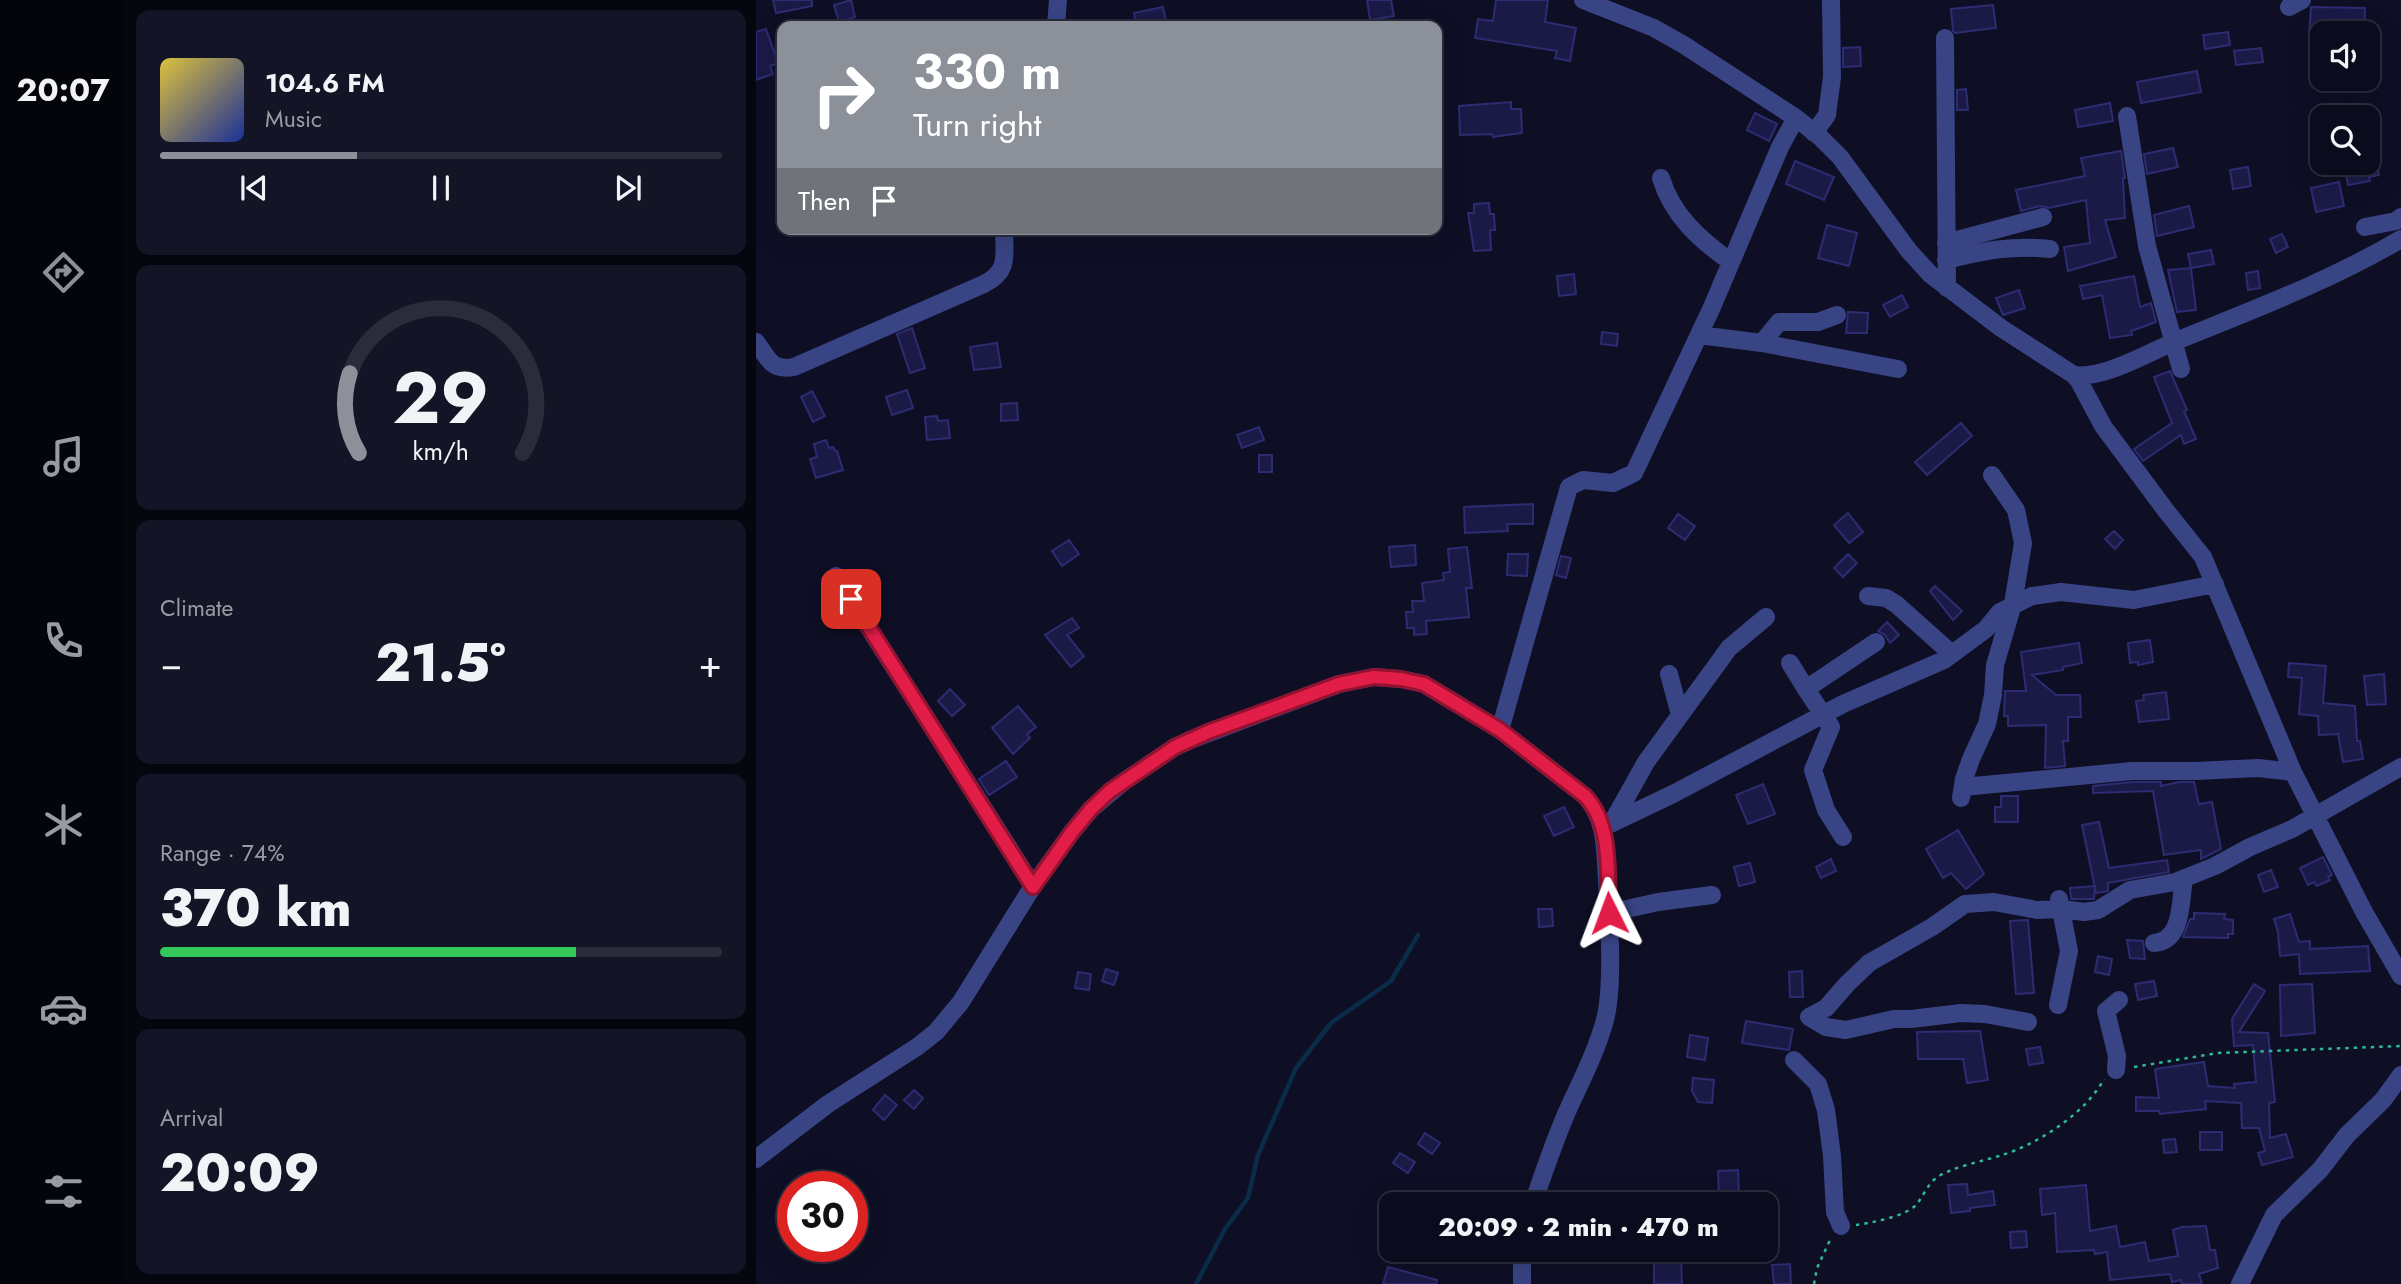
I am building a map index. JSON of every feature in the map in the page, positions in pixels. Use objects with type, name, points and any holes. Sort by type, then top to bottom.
[{"type":"street","points":[[1057,21],[1059,0]]},
{"type":"street","points":[[1583,0],[1610,6],[1654,28],[1796,118],[1840,157],[1909,251],[1930,274],[2001,328],[2074,375],[2087,393],[2103,426],[2203,557],[2293,772],[2364,912],[2401,976]]},
{"type":"street","points":[[1814,133],[1827,115],[1832,77],[1831,0]]},
{"type":"street","points":[[1945,38],[1947,288]]},
{"type":"street","points":[[2127,116],[2147,246],[2181,369]]},
{"type":"street","points":[[1500,730],[1569,487],[1583,480],[1614,483],[1634,473],[1699,335],[1780,148],[1796,118]]},
{"type":"street","points":[[1661,178],[1667,197],[1686,224],[1711,248],[1731,262]]},
{"type":"street","points":[[2365,227],[2396,221],[2401,216]]},
{"type":"street","points":[[1946,252],[2043,217]]},
{"type":"street","points":[[756,342],[772,365],[782,369],[794,367],[996,278],[1002,270],[1004,235]]},
{"type":"street","points":[[2074,375],[2098,373],[2341,273],[2401,239]]},
{"type":"street","points":[[1946,252],[2018,246],[2049,249]]},
{"type":"street","points":[[1762,344],[1779,322],[1818,322],[1837,315]]},
{"type":"street","points":[[1699,335],[1898,369]]},
{"type":"street","points":[[1992,475],[2016,510],[2023,543],[2013,604],[1998,654],[1987,724],[1971,759],[1962,793],[2048,777],[2133,771],[2258,768],[2293,772]]},
{"type":"street","points":[[836,576],[1033,887]]},
{"type":"street","points":[[1608,823],[1673,794],[1822,715],[1944,660],[1974,640],[2000,612],[2032,596],[2061,592],[2134,600],[2215,584]]},
{"type":"street","points":[[1868,596],[1886,598],[1896,604],[1952,654]]},
{"type":"street","points":[[1537,1192],[1549,1157],[1589,1065],[1609,1000],[1608,823],[1646,762],[1729,648],[1766,617]]},
{"type":"street","points":[[1806,689],[1876,642]]},
{"type":"street","points":[[1790,663],[1831,727],[1813,769],[1826,810],[1843,836]]},
{"type":"street","points":[[1669,674],[1680,715]]},
{"type":"street","points":[[756,1159],[828,1104],[936,1032],[961,1002],[1033,887],[1091,809],[1110,791],[1175,747],[1208,732],[1339,684],[1374,677],[1424,684],[1500,730],[1585,796],[1608,823]]},
{"type":"street","points":[[2028,1022],[1985,1014],[1961,1013],[1894,1019],[1846,1030],[1826,1027],[1809,1017],[1826,1008],[1869,964],[1965,904],[1994,902],[2037,910],[2061,904],[2084,912],[2098,910],[2130,890],[2184,879],[2292,829],[2401,767]]},
{"type":"street","points":[[2154,943],[2163,943],[2175,932],[2184,879]]},
{"type":"street","points":[[1609,913],[1658,902],[1712,895]]},
{"type":"street","points":[[2058,1005],[2069,951],[2061,904]]},
{"type":"street","points":[[2116,1070],[2117,1056],[2106,1011],[2119,1000]]},
{"type":"street","points":[[1794,1060],[1818,1084],[1822,1097],[1832,1156],[1835,1212],[1841,1226]]},
{"type":"street","points":[[2240,1284],[2274,1215],[2320,1170],[2347,1135],[2383,1100],[2401,1075]]},
{"type":"street","points":[[1522,1262],[1522,1284]]},
{"type":"path","points":[[1814,1284],[1824,1253],[1833,1234],[1841,1226],[1867,1223],[1909,1210],[1917,1204],[1935,1179],[2007,1154],[2053,1130],[2080,1110],[2098,1091],[2108,1072],[2218,1053],[2401,1046]]},
{"type":"building","points":[[773,0],[812,0],[812,6],[776,13]]},
{"type":"building","points":[[851,0],[855,17],[839,21],[834,5]]},
{"type":"building","points":[[1367,0],[1391,0],[1394,16],[1370,20]]},
{"type":"building","points":[[1496,0],[1548,0],[1545,22],[1576,28],[1570,61],[1555,58],[1557,51],[1475,38],[1478,19],[1493,21]]},
{"type":"building","points":[[1993,5],[1996,28],[1955,33],[1953,31],[1951,9]]},
{"type":"building","points":[[1163,7],[1166,21],[1135,21],[1134,13]]},
{"type":"building","points":[[2311,7],[2365,8],[2364,21],[2310,21]]},
{"type":"building","points":[[766,29],[777,63],[770,66],[773,74],[756,80],[756,32]]},
{"type":"building","points":[[2228,32],[2230,45],[2205,49],[2203,35]]},
{"type":"building","points":[[1860,47],[1861,66],[1843,67],[1843,48]]},
{"type":"building","points":[[2261,48],[2263,62],[2236,65],[2234,51]]},
{"type":"building","points":[[2197,71],[2201,92],[2141,103],[2137,82]]},
{"type":"building","points":[[1966,89],[1968,110],[1957,110],[1957,90]]},
{"type":"building","points":[[1511,102],[1511,109],[1521,109],[1522,133],[1493,137],[1492,134],[1460,135],[1459,106]]},
{"type":"building","points":[[2110,103],[2113,121],[2078,127],[2075,110]]},
{"type":"building","points":[[1755,113],[1777,124],[1769,141],[1747,130]]},
{"type":"building","points":[[2173,148],[2178,167],[2147,174],[2144,154]]},
{"type":"building","points":[[2121,151],[2125,178],[2125,218],[2105,220],[2116,257],[2068,271],[2064,247],[2090,243],[2086,200],[2021,211],[2016,190],[2085,176],[2081,158]]},
{"type":"building","points":[[1795,161],[1834,177],[1824,200],[1786,184]]},
{"type":"building","points":[[2248,167],[2251,186],[2233,189],[2230,170]]},
{"type":"building","points":[[2346,175],[2379,175],[2369,177],[2370,181],[2348,185]]},
{"type":"building","points":[[2339,182],[2344,206],[2316,212],[2311,188]]},
{"type":"building","points":[[1489,203],[1490,214],[1494,214],[1495,230],[1490,230],[1491,250],[1474,251],[1468,213],[1474,213],[1474,204]]},
{"type":"building","points":[[2189,206],[2194,227],[2157,236],[2154,215]]},
{"type":"building","points":[[1827,225],[1857,233],[1849,266],[1818,258]]},
{"type":"building","points":[[2282,234],[2288,247],[2276,253],[2270,239]]},
{"type":"building","points":[[2211,250],[2214,264],[2191,268],[2188,254]]},
{"type":"building","points":[[2191,268],[2196,310],[2177,312],[2168,270]]},
{"type":"building","points":[[2258,271],[2260,288],[2248,290],[2246,273]]},
{"type":"building","points":[[1574,274],[1576,294],[1559,296],[1557,276]]},
{"type":"building","points":[[2134,276],[2140,307],[2151,303],[2156,322],[2131,331],[2132,335],[2110,338],[2102,295],[2083,299],[2080,286]]},
{"type":"building","points":[[2019,290],[2025,308],[2003,315],[1996,298]]},
{"type":"building","points":[[1902,295],[1908,307],[1890,317],[1883,305]]},
{"type":"building","points":[[1848,312],[1868,313],[1867,333],[1846,333]]},
{"type":"building","points":[[912,328],[925,368],[910,373],[897,334]]},
{"type":"building","points":[[1602,332],[1618,334],[1617,346],[1601,344]]},
{"type":"building","points":[[997,343],[1001,367],[974,370],[970,347]]},
{"type":"building","points":[[2170,371],[2196,439],[2184,444],[2181,435],[2143,461],[2134,449],[2172,423],[2154,377]]},
{"type":"building","points":[[907,390],[913,408],[892,415],[886,397]]},
{"type":"building","points":[[812,391],[825,416],[813,422],[801,397]]},
{"type":"building","points":[[1017,403],[1018,420],[1001,421],[1001,404]]},
{"type":"building","points":[[937,416],[938,421],[948,420],[950,438],[927,440],[925,417]]},
{"type":"building","points":[[1961,423],[1972,436],[1927,475],[1915,462]]},
{"type":"building","points":[[1259,427],[1264,440],[1242,448],[1237,435]]},
{"type":"building","points":[[826,440],[829,448],[833,447],[837,451],[843,470],[816,478],[810,459],[817,457],[814,444]]},
{"type":"building","points":[[1259,455],[1272,455],[1272,472],[1259,472]]},
{"type":"building","points":[[1533,504],[1533,524],[1507,524],[1508,531],[1465,533],[1464,507]]},
{"type":"building","points":[[1848,513],[1863,532],[1849,543],[1834,525]]},
{"type":"building","points":[[1678,514],[1695,526],[1685,540],[1668,528]]},
{"type":"building","points":[[2114,531],[2123,540],[2115,549],[2105,539]]},
{"type":"building","points":[[1069,540],[1079,554],[1062,566],[1052,551]]},
{"type":"building","points":[[1415,545],[1416,565],[1391,567],[1389,547]]},
{"type":"building","points":[[1467,547],[1472,588],[1466,588],[1469,617],[1426,621],[1427,634],[1414,635],[1414,628],[1407,628],[1406,612],[1413,612],[1412,601],[1424,601],[1422,583],[1444,580],[1443,573],[1450,572],[1448,549]]},
{"type":"building","points":[[1508,554],[1528,554],[1527,576],[1507,575]]},
{"type":"building","points":[[1848,554],[1857,563],[1843,577],[1834,568]]},
{"type":"building","points":[[1561,556],[1571,558],[1566,578],[1556,575]]},
{"type":"building","points":[[1935,586],[1962,611],[1953,620],[1930,591]]},
{"type":"building","points":[[1072,618],[1079,628],[1067,635],[1084,656],[1071,667],[1045,635]]},
{"type":"building","points":[[1887,622],[1899,635],[1890,643],[1885,635],[1878,631]]},
{"type":"building","points":[[2150,640],[2153,662],[2138,665],[2138,662],[2130,663],[2128,643]]},
{"type":"building","points":[[2079,643],[2082,663],[2063,667],[2063,670],[2032,675],[2056,695],[2080,695],[2081,717],[2068,717],[2068,741],[2063,741],[2065,766],[2045,768],[2046,725],[2008,726],[2008,716],[2004,716],[2005,691],[2026,691],[2021,652]]},
{"type":"building","points":[[2289,663],[2326,666],[2323,703],[2355,706],[2357,741],[2360,741],[2363,759],[2343,762],[2338,734],[2319,735],[2318,716],[2299,714],[2302,678],[2288,677]]},
{"type":"building","points":[[2384,674],[2386,704],[2367,705],[2364,676]]},
{"type":"building","points":[[950,689],[965,705],[952,716],[938,701]]},
{"type":"building","points":[[2166,692],[2169,719],[2139,722],[2136,701],[2144,700],[2143,695]]},
{"type":"building","points":[[1018,706],[1036,727],[1027,734],[1030,738],[1013,754],[992,728]]},
{"type":"building","points":[[1006,761],[1017,777],[989,795],[979,779]]},
{"type":"building","points":[[2161,782],[2161,786],[2194,782],[2199,804],[2212,802],[2221,849],[2201,859],[2201,850],[2164,855],[2153,791],[2093,793],[2093,786]]},
{"type":"building","points":[[1763,784],[1775,814],[1748,824],[1736,795]]},
{"type":"building","points":[[2001,796],[2018,796],[2018,822],[1995,822],[1995,807],[2001,807]]},
{"type":"building","points":[[1564,807],[1574,827],[1554,836],[1544,816]]},
{"type":"building","points":[[2099,822],[2109,868],[2167,860],[2169,872],[2108,883],[2108,891],[2096,893],[2082,825]]},
{"type":"building","points":[[1958,830],[1984,874],[1966,889],[1951,873],[1943,878],[1926,849]]},
{"type":"building","points":[[2323,857],[2332,875],[2328,877],[2330,880],[2317,886],[2314,882],[2308,885],[2300,868]]},
{"type":"building","points":[[1831,859],[1836,871],[1821,878],[1816,867]]},
{"type":"building","points":[[1750,863],[1755,882],[1739,886],[1734,867]]},
{"type":"building","points":[[2271,870],[2278,887],[2264,892],[2258,875]]},
{"type":"building","points":[[2095,886],[2094,899],[2071,899],[2070,888]]},
{"type":"building","points":[[1538,909],[1552,909],[1553,926],[1539,927]]},
{"type":"building","points":[[2194,913],[2225,914],[2224,919],[2233,920],[2233,934],[2228,934],[2228,938],[2183,937],[2190,919],[2194,919]]},
{"type":"building","points":[[2290,914],[2299,942],[2310,941],[2310,949],[2368,946],[2370,971],[2300,974],[2299,954],[2280,956],[2274,919]]},
{"type":"building","points":[[2028,920],[2034,993],[2016,994],[2010,921]]},
{"type":"building","points":[[2127,940],[2143,941],[2145,959],[2130,958]]},
{"type":"building","points":[[2098,956],[2112,959],[2109,975],[2095,972]]},
{"type":"building","points":[[1106,969],[1118,973],[1114,985],[1102,981]]},
{"type":"building","points":[[1802,971],[1803,997],[1790,997],[1789,972]]},
{"type":"building","points":[[1078,972],[1091,974],[1089,990],[1075,988]]},
{"type":"building","points":[[2154,981],[2157,996],[2138,1000],[2135,984]]},
{"type":"building","points":[[2254,984],[2265,991],[2239,1032],[2268,1033],[2275,1102],[2269,1103],[2270,1138],[2286,1134],[2293,1157],[2262,1165],[2258,1153],[2265,1151],[2259,1128],[2242,1128],[2241,1103],[2205,1101],[2206,1109],[2160,1114],[2159,1111],[2136,1111],[2136,1097],[2159,1098],[2155,1069],[2204,1062],[2208,1086],[2235,1088],[2234,1084],[2256,1082],[2253,1045],[2234,1046],[2232,1019]]},
{"type":"building","points":[[2312,984],[2315,1033],[2281,1036],[2280,985]]},
{"type":"building","points":[[1746,1021],[1793,1029],[1789,1050],[1742,1043]]},
{"type":"building","points":[[1980,1031],[1988,1080],[1967,1083],[1963,1059],[1918,1059],[1917,1032]]},
{"type":"building","points":[[1690,1035],[1708,1038],[1705,1060],[1687,1057]]},
{"type":"building","points":[[2040,1047],[2043,1063],[2029,1065],[2026,1049]]},
{"type":"building","points":[[1693,1078],[1714,1080],[1712,1103],[1698,1102],[1692,1091]]},
{"type":"building","points":[[914,1090],[923,1098],[914,1109],[904,1100]]},
{"type":"building","points":[[885,1095],[897,1105],[884,1120],[873,1110]]},
{"type":"building","points":[[2200,1132],[2222,1132],[2222,1150],[2200,1150]]},
{"type":"building","points":[[1425,1133],[1440,1143],[1432,1154],[1418,1144]]},
{"type":"building","points":[[2175,1139],[2177,1152],[2164,1153],[2163,1140]]},
{"type":"building","points":[[1400,1153],[1415,1162],[1408,1173],[1393,1163]]},
{"type":"building","points":[[1738,1170],[1739,1192],[1719,1192],[1718,1171]]},
{"type":"building","points":[[1967,1184],[1968,1195],[1993,1191],[1995,1205],[1951,1213],[1948,1185]]},
{"type":"building","points":[[2086,1185],[2090,1231],[2116,1226],[2120,1247],[2145,1242],[2149,1261],[2178,1256],[2173,1230],[2206,1226],[2210,1250],[2215,1250],[2218,1268],[2199,1274],[2202,1284],[2182,1284],[2181,1280],[2172,1282],[2170,1274],[2110,1280],[2107,1252],[2057,1252],[2055,1213],[2042,1215],[2040,1189]]},
{"type":"building","points":[[2026,1231],[2027,1247],[2011,1248],[2010,1232]]},
{"type":"building","points":[[1654,1262],[1681,1262],[1682,1284],[1654,1284]]},
{"type":"building","points":[[1790,1264],[1791,1284],[1774,1284],[1772,1265]]},
{"type":"building","points":[[1388,1267],[1437,1280],[1436,1284],[1383,1284]]},
{"type":"waterway","points":[[1196,1284],[1225,1229],[1248,1198],[1258,1155],[1296,1068],[1331,1023],[1391,981],[1418,935]]},
{"type":"route","points":[[851,599],[1033,887],[1091,809],[1110,791],[1175,747],[1208,732],[1339,684],[1374,677],[1424,684],[1473,712],[1500,730],[1594,805],[1603,825],[1609,913]]}]
